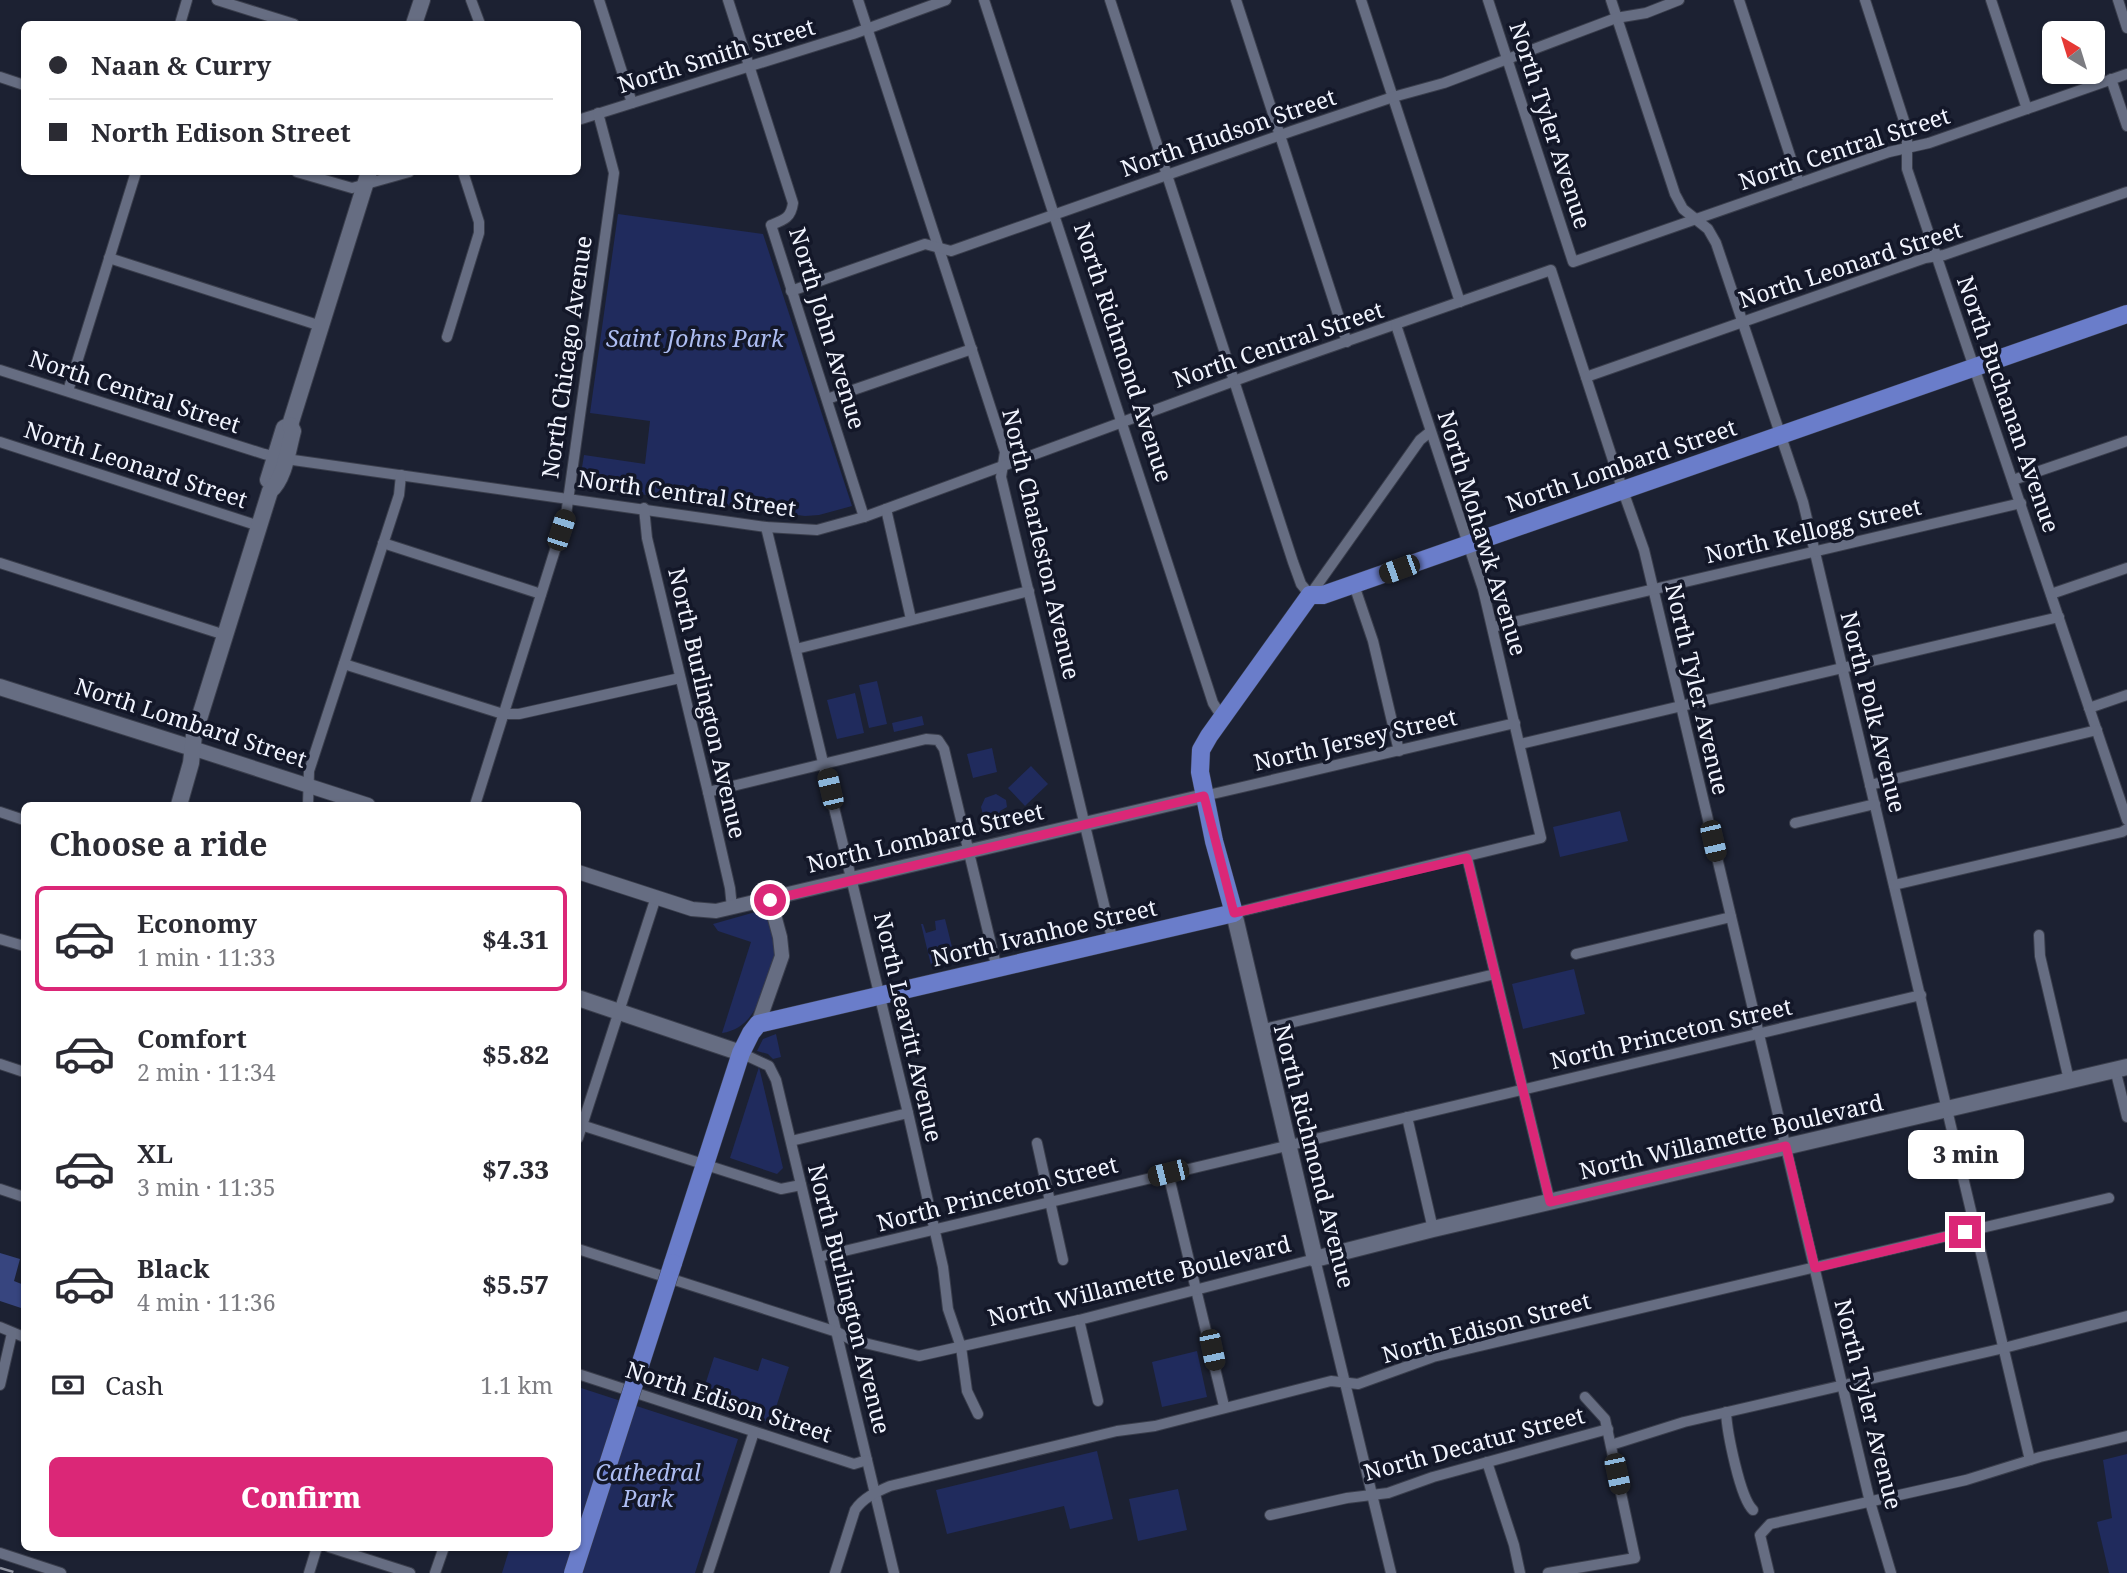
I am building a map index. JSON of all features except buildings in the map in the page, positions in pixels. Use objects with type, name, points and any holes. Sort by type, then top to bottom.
[{"type":"main road","points":[[415,21],[422,0]]},
{"type":"main road","points":[[180,802],[194,735],[270,491],[267,483],[280,457],[284,428],[290,425],[367,178]]},
{"type":"main road","name":"North Lombard Street","points":[[1310,595],[1323,595],[1354,585],[2127,314]]},
{"type":"main road","points":[[1222,717],[1310,595]]},
{"type":"main road","name":"North Lombard Street","points":[[0,687],[192,748]]},
{"type":"main road","name":"North Richmond Avenue","points":[[1222,717],[1201,750],[1199,763],[1204,796],[1315,1259]]},
{"type":"main road","name":"North Ivanhoe Street","points":[[758,1024],[1234,913]]},
{"type":"main road","points":[[581,999],[741,1053]]},
{"type":"main road","points":[[581,1548],[741,1053],[758,1024]]},
{"type":"main road","name":"North Willamette Boulevard","points":[[1315,1259],[2121,1068]]},
{"type":"main road","points":[[573,1573],[580,1551]]},
{"type":"street","points":[[181,21],[187,0]]},
{"type":"street","points":[[217,0],[284,21]]},
{"type":"street","points":[[471,0],[479,21]]},
{"type":"street","points":[[599,0],[632,103]]},
{"type":"street","name":"North John Avenue","points":[[728,0],[793,204],[792,213],[786,219],[771,225],[864,517]]},
{"type":"street","name":"North Charleston Avenue","points":[[858,0],[1005,452],[1001,477],[1113,942]]},
{"type":"street","name":"North Smith Street","points":[[581,119],[867,29],[946,0]]},
{"type":"street","name":"North Richmond Avenue","points":[[984,0],[1213,702],[1222,717]]},
{"type":"street","points":[[1110,0],[1301,584],[1310,595],[1420,440],[1430,432]]},
{"type":"street","points":[[1236,0],[1347,342]]},
{"type":"street","points":[[1361,0],[1460,302]]},
{"type":"street","name":"North Tyler Avenue","points":[[1488,0],[1573,262]]},
{"type":"street","name":"North Polk Avenue","points":[[1611,0],[1675,194],[1683,209],[1708,229],[1716,243],[1799,489],[2030,1460]]},
{"type":"street","name":"North Hudson Street","points":[[791,291],[925,244],[951,251],[1393,97],[1444,83],[1616,18],[1646,13],[1679,0]]},
{"type":"street","points":[[1739,0],[1799,183]]},
{"type":"street","name":"North Buchanan Avenue","points":[[1865,0],[1907,130],[1907,169],[2127,820]]},
{"type":"street","points":[[1991,0],[2027,109]]},
{"type":"street","points":[[2118,0],[2127,28]]},
{"type":"street","name":"North Central Street","points":[[1573,262],[1799,183],[2127,74]]},
{"type":"street","points":[[0,78],[21,84]]},
{"type":"street","points":[[2111,79],[2127,126]]},
{"type":"street","name":"North Chicago Avenue","points":[[476,802],[566,515],[614,173],[598,113]]},
{"type":"street","points":[[68,391],[135,175]]},
{"type":"street","points":[[307,175],[346,187],[367,178],[388,175]]},
{"type":"street","points":[[447,337],[479,233],[479,222],[464,175]]},
{"type":"street","name":"North Leonard Street","points":[[1586,377],[1925,258],[2127,192]]},
{"type":"street","points":[[109,258],[321,326]]},
{"type":"street","name":"North Tyler Avenue","points":[[1551,270],[1640,538],[1870,1502],[1891,1573]]},
{"type":"street","name":"North Central Street","points":[[0,370],[280,457],[766,527],[817,530],[864,517],[1122,422],[1551,270]]},
{"type":"street","name":"North Mohawk Avenue","points":[[1395,325],[1493,627],[1541,838]]},
{"type":"street","points":[[827,399],[972,349]]},
{"type":"street","points":[[2013,480],[2127,441]]},
{"type":"street","name":"North Leonard Street","points":[[0,442],[259,526]]},
{"type":"street","points":[[308,802],[309,771],[399,495],[401,475]]},
{"type":"street","name":"North Kellogg Street","points":[[1493,627],[2021,503]]},
{"type":"street","name":"North Burlington Avenue","points":[[644,508],[647,538],[708,792],[732,908]]},
{"type":"street","points":[[886,509],[911,620]]},
{"type":"street","name":"North Leavitt Avenue","points":[[766,527],[935,1229],[948,1309],[961,1347],[967,1391],[978,1414]]},
{"type":"street","points":[[383,543],[541,594]]},
{"type":"street","points":[[0,564],[225,635]]},
{"type":"street","points":[[2052,594],[2127,568]]},
{"type":"street","points":[[1354,585],[1373,641],[1399,751]]},
{"type":"street","points":[[796,649],[1029,591]]},
{"type":"street","points":[[1520,744],[2059,617]]},
{"type":"street","points":[[344,664],[503,714],[519,714],[680,678]]},
{"type":"street","points":[[2089,708],[2127,695]]},
{"type":"street","name":"North Jersey Street","points":[[1204,796],[1515,723]]},
{"type":"street","points":[[1870,785],[2097,730]]},
{"type":"street","points":[[708,792],[926,739],[938,740],[944,749],[997,969]]},
{"type":"street","name":"North Lombard Street","points":[[192,748],[359,802]]},
{"type":"street","name":"North Lombard Street","points":[[581,873],[701,911],[732,908],[1204,796]]},
{"type":"street","points":[[1795,823],[1875,804]]},
{"type":"street","points":[[0,812],[21,819]]},
{"type":"street","points":[[1894,885],[2127,829]]},
{"type":"street","name":"North Ivanhoe Street","points":[[1234,913],[1541,838]]},
{"type":"street","points":[[1467,858],[1550,1202]]},
{"type":"street","points":[[581,1121],[656,897]]},
{"type":"street","points":[[758,1024],[782,956],[770,900]]},
{"type":"street","points":[[1576,954],[1731,918]]},
{"type":"street","points":[[2039,935],[2040,956],[2069,1080]]},
{"type":"street","points":[[0,939],[21,945]]},
{"type":"street","points":[[1260,1030],[1495,974]]},
{"type":"street","name":"North Princeton Street","points":[[819,1257],[1921,995]]},
{"type":"street","name":"North Burlington Avenue","points":[[741,1053],[761,1061],[774,1073],[894,1573]]},
{"type":"street","points":[[0,1064],[21,1071]]},
{"type":"street","points":[[2121,1068],[2127,1118]]},
{"type":"street","points":[[791,1141],[908,1113]]},
{"type":"street","points":[[1407,1117],[1433,1229]]},
{"type":"street","points":[[581,1124],[781,1189],[801,1185]]},
{"type":"street","points":[[1037,1143],[1063,1260]]},
{"type":"street","points":[[1168,1173],[1224,1406]]},
{"type":"street","points":[[0,1189],[21,1196]]},
{"type":"street","name":"North Edison Street","points":[[875,1492],[890,1486],[1117,1431],[1154,1426],[1224,1406],[1331,1381],[1358,1384],[1433,1357],[2109,1198]]},
{"type":"street","name":"North Willamette Boulevard","points":[[581,1250],[837,1332],[852,1340],[915,1356],[1079,1320],[1315,1259]]},
{"type":"street","name":"North Richmond Avenue","points":[[1315,1259],[1391,1573]]},
{"type":"street","name":"North Decatur Street","points":[[1611,1445],[1684,1422],[2004,1348],[2127,1316]]},
{"type":"street","points":[[1079,1320],[1098,1401]]},
{"type":"street","points":[[0,1327],[21,1336]]},
{"type":"street","points":[[0,1385],[12,1333]]},
{"type":"street","name":"North Edison Street","points":[[581,1375],[855,1464],[867,1460]]},
{"type":"street","points":[[1548,1573],[1635,1558],[1605,1419],[1585,1397]]},
{"type":"street","points":[[1726,1412],[1743,1494],[1753,1510]]},
{"type":"street","name":"North Decatur Street","points":[[1270,1515],[1347,1498],[1388,1493],[1608,1429]]},
{"type":"street","points":[[708,1573],[754,1432]]},
{"type":"street","points":[[1769,1573],[1760,1535],[1773,1523],[1966,1480],[2030,1460],[2127,1436]]},
{"type":"street","points":[[1488,1462],[1520,1573]]},
{"type":"street","points":[[835,1573],[855,1510],[875,1492]]},
{"type":"street","points":[[309,1573],[316,1551]]},
{"type":"street","points":[[341,1551],[410,1573]]},
{"type":"street","points":[[435,1573],[443,1551]]},
{"type":"street","points":[[0,1553],[61,1573]]},
{"type":"green space","name":"Saint Johns Park","points":[[618,214],[763,234],[852,506],[805,516],[579,486],[584,455],[645,464],[650,421],[590,413]]},
{"type":"green space","points":[[877,681],[887,724],[869,728],[859,685]]},
{"type":"green space","points":[[855,693],[864,733],[837,739],[827,700]]},
{"type":"green space","points":[[922,716],[924,725],[894,732],[892,723]]},
{"type":"green space","points":[[992,748],[997,772],[973,778],[967,754]]},
{"type":"green space","points":[[1031,766],[1048,784],[1025,806],[1008,788]]},
{"type":"green space","points":[[996,794],[1006,800],[1007,807],[999,814],[987,817],[983,815],[981,807],[985,798]]},
{"type":"green space","points":[[1620,811],[1628,841],[1560,857],[1553,827]]},
{"type":"green space","points":[[759,911],[766,915],[775,948],[774,957],[754,1011],[741,1025],[722,1033],[751,942],[718,931],[713,924]]},
{"type":"green space","points":[[945,919],[956,963],[932,969],[921,924],[926,933],[936,930],[935,921]]},
{"type":"green space","points":[[1574,969],[1585,1014],[1523,1029],[1512,984]]},
{"type":"green space","points":[[776,1034],[781,1057],[773,1059],[768,1054],[757,1051],[763,1039]]},
{"type":"green space","points":[[759,1067],[783,1168],[777,1174],[730,1158]]},
{"type":"green space","points":[[1197,1351],[1207,1397],[1162,1407],[1152,1362]]},
{"type":"green space","points":[[714,1357],[758,1371],[762,1358],[789,1367],[771,1423],[700,1401]]},
{"type":"green space","name":"Cathedral Park","points":[[581,1388],[738,1439],[695,1573],[502,1573],[509,1551],[581,1551]]},
{"type":"green space","points":[[1097,1451],[1113,1519],[1070,1529],[1064,1506],[947,1534],[936,1490]]},
{"type":"green space","points":[[2127,1454],[2127,1573],[2109,1573],[2097,1522],[2112,1518],[2103,1460]]},
{"type":"green space","points":[[1178,1489],[1187,1530],[1138,1541],[1129,1499]]},
{"type":"shaded area","points":[[0,1253],[20,1259],[14,1281],[21,1284],[21,1308],[0,1301]]},
{"type":"railway","points":[[0,1568],[17,1573]]},
{"type":"route","points":[[770,900],[1204,796],[1234,913],[1467,858],[1550,1202],[1786,1146],[1815,1268],[1965,1232]]}]
